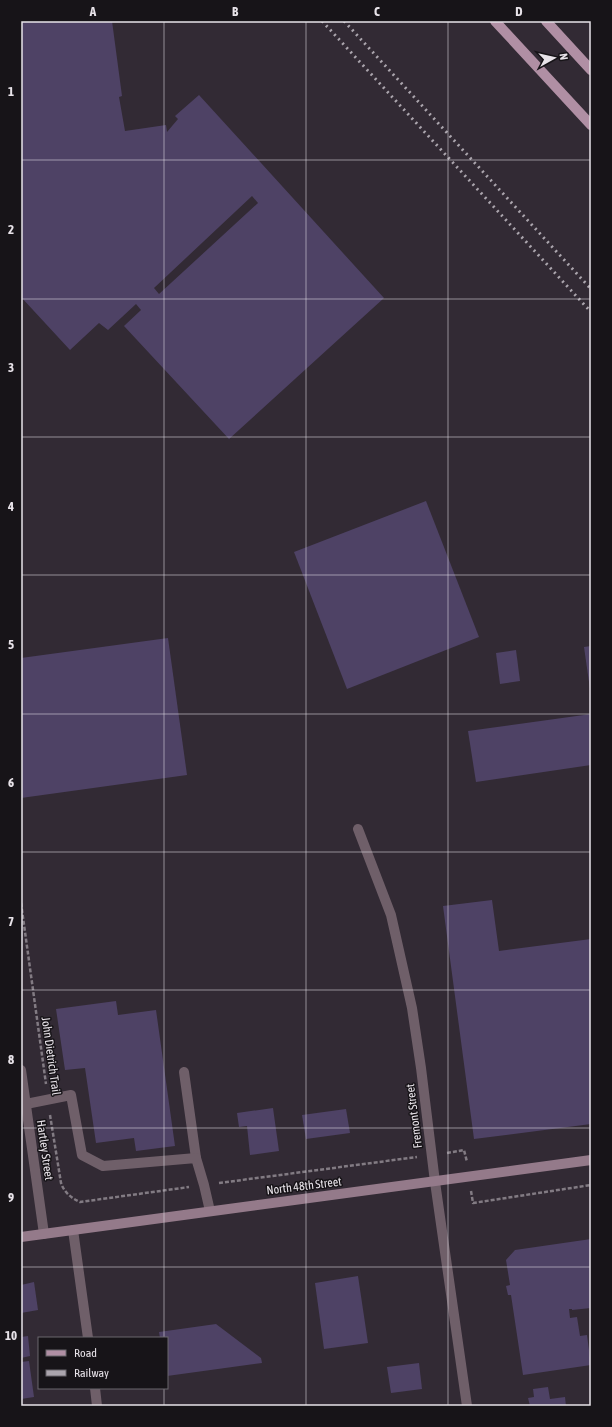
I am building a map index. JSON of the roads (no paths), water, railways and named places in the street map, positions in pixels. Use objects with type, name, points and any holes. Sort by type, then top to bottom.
[{"type":"main road","points":[[495,21],[591,125]]},
{"type":"main road","points":[[546,21],[591,70]]},
{"type":"main road","name":"North 48th Street","points":[[21,1237],[591,1160]]},
{"type":"street","name":"Fremont Street","points":[[358,829],[391,915],[412,1008],[467,1406]]},
{"type":"street","name":"Hartley Street","points":[[21,1070],[44,1234]]},
{"type":"street","points":[[184,1072],[196,1158],[210,1211]]},
{"type":"street","points":[[26,1104],[71,1095],[82,1154],[103,1166],[196,1158]]},
{"type":"street","points":[[73,1230],[88,1337]]},
{"type":"street","points":[[95,1389],[97,1406]]},
{"type":"railway","points":[[322,21],[591,312]]},
{"type":"railway","points":[[344,21],[591,289]]}]
